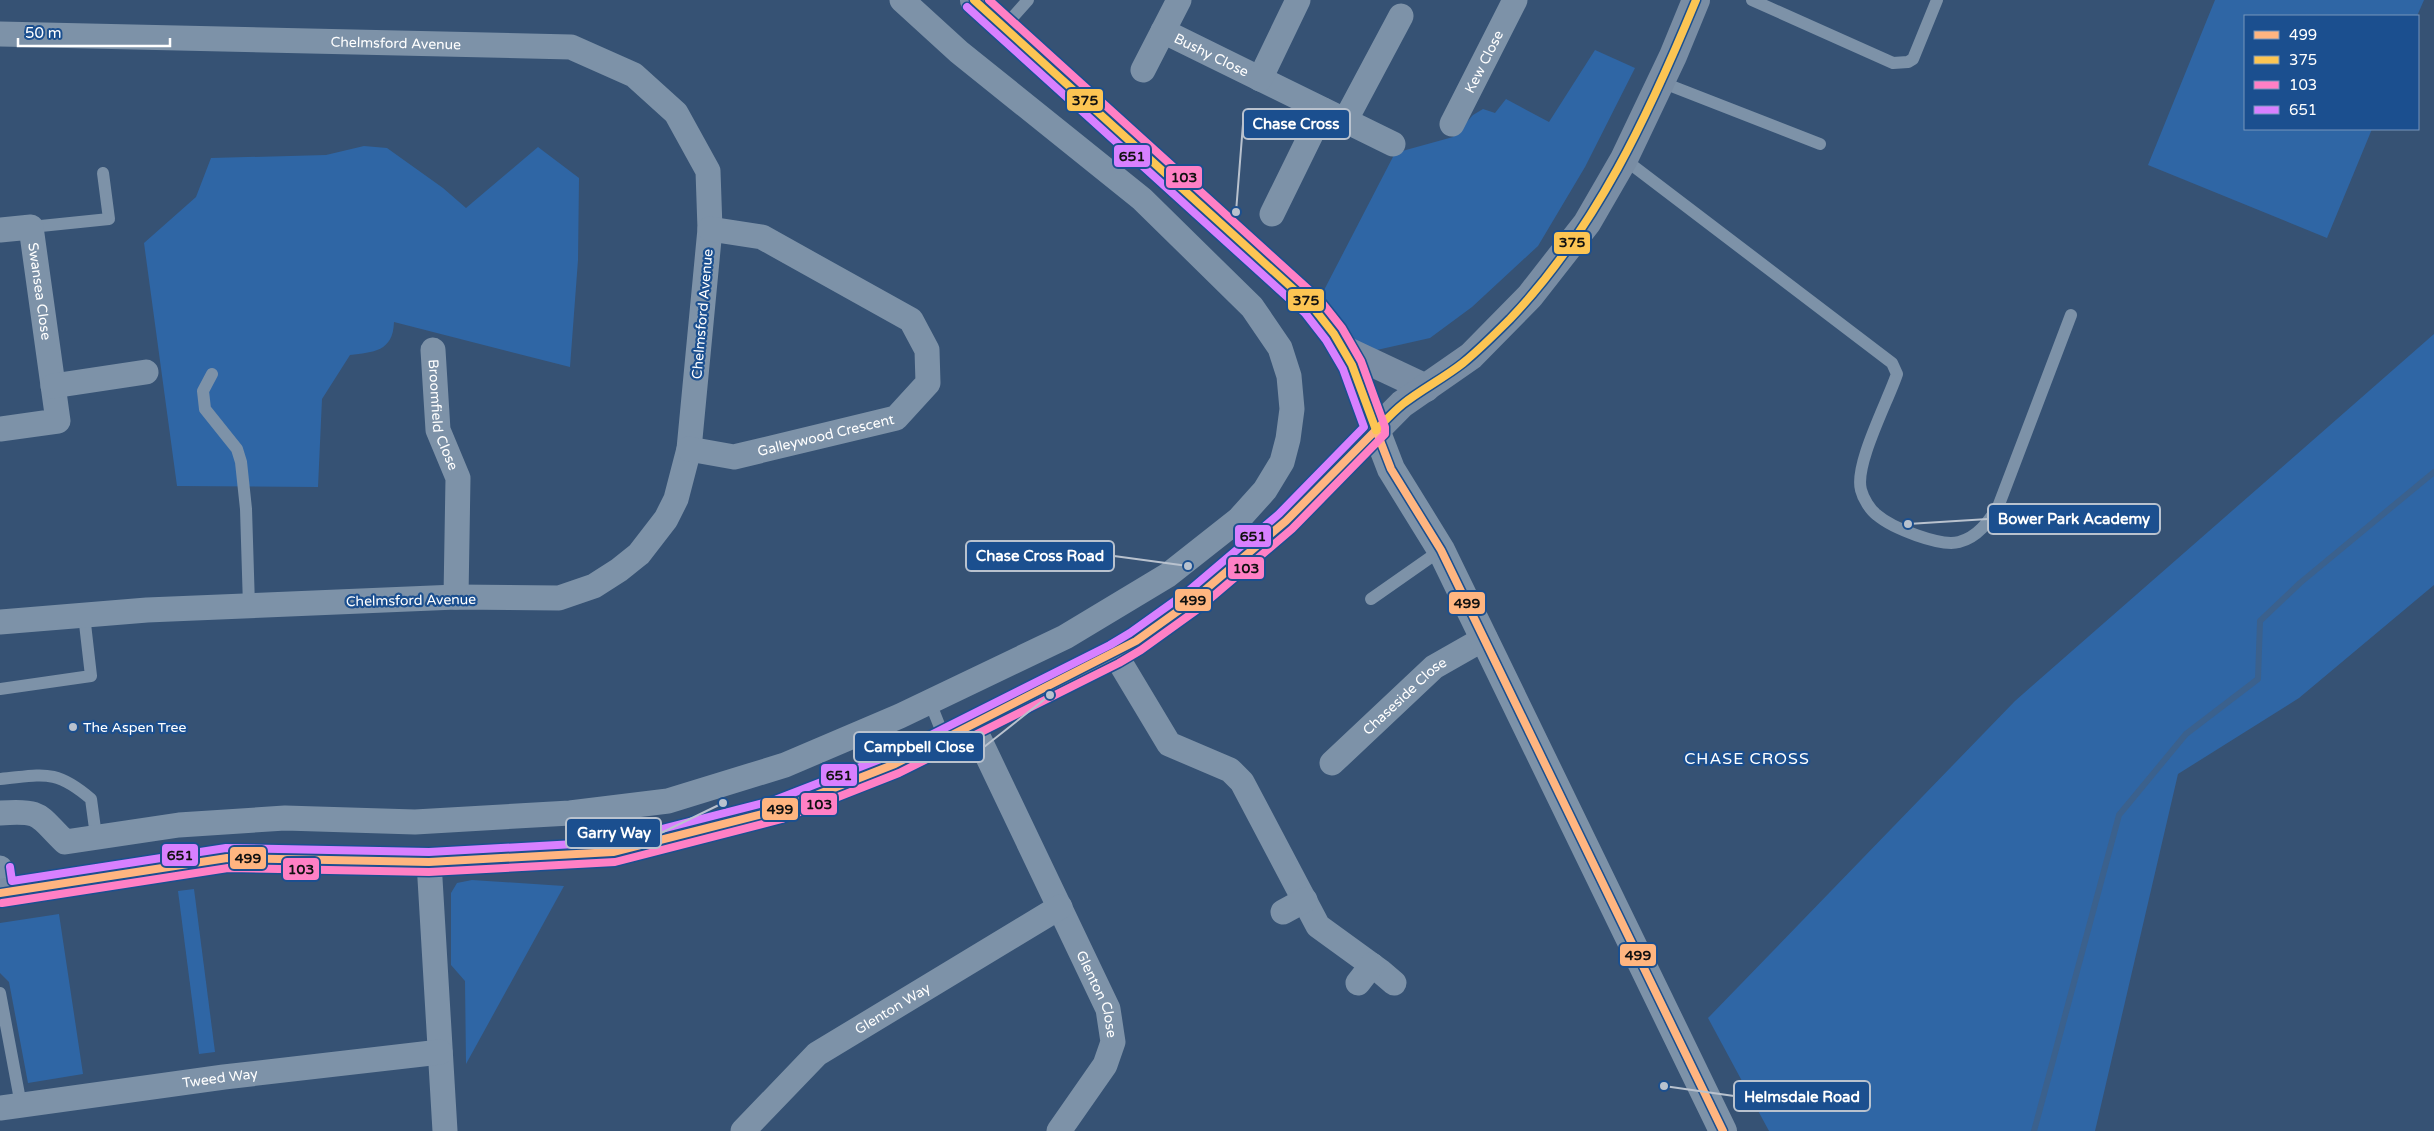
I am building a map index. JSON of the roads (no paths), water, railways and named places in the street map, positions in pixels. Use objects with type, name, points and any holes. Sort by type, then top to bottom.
[{"type":"main road","points":[[974,0],[1005,26],[1312,306],[1343,349],[1352,365],[1376,430]]},
{"type":"main road","points":[[1,884],[227,858],[429,862],[613,852],[778,810],[895,764],[1115,654],[1192,601],[1286,522],[1402,404],[1471,356],[1530,296],[1587,223],[1624,159],[1661,82],[1696,0]]},
{"type":"main road","points":[[1343,349],[1426,388]]},
{"type":"street","points":[[0,813],[33,812],[45,820],[65,842],[189,824],[285,818],[415,822],[570,813],[668,801],[785,765],[930,702],[1065,637],[1168,575],[1239,519],[1265,490],[1282,462],[1288,439],[1292,409],[1289,376],[1280,348],[1252,307],[1142,199],[959,52],[902,0]]},
{"type":"street","name":"Bushy Close","points":[[1143,70],[1179,0]]},
{"type":"street","name":"Bushy Close","points":[[1260,80],[1298,0]]},
{"type":"street","name":"Kew Close","points":[[1452,124],[1514,0]]},
{"type":"street","points":[[1345,121],[1401,16]]},
{"type":"street","name":"Bushy Close","points":[[1163,31],[1393,144]]},
{"type":"street","name":"Chelmsford Avenue","points":[[0,34],[571,47],[634,75],[676,113],[708,171],[710,229],[689,449],[676,499],[666,519],[639,554],[594,586],[559,598],[456,597],[147,610],[0,622]]},
{"type":"street","points":[[1272,214],[1322,110]]},
{"type":"street","name":"Swansea Close","points":[[0,230],[31,227],[58,421],[0,429]]},
{"type":"street","name":"Galleywood Crescent","points":[[689,449],[734,457],[896,418],[928,383],[927,350],[911,320],[762,237],[710,229]]},
{"type":"street","name":"Broomfield Close","points":[[433,350],[438,430],[458,478],[456,597]]},
{"type":"street","points":[[53,386],[146,372]]},
{"type":"street","points":[[1376,430],[1391,469],[1441,550],[1485,638],[1723,1131]]},
{"type":"street","name":"Chaseside Close","points":[[1332,763],[1434,667],[1485,638]]},
{"type":"street","points":[[1115,654],[1170,744],[1230,770],[1242,782],[1318,926],[1365,974],[1394,983]]},
{"type":"street","name":"Glenton Close","points":[[973,726],[1108,1009],[1113,1042],[1105,1065],[1059,1131]]},
{"type":"street","points":[[429,862],[445,1131]]},
{"type":"street","points":[[1283,912],[1304,900]]},
{"type":"street","name":"Glenton Way","points":[[743,1131],[817,1054],[1060,907]]},
{"type":"street","name":"Tweed Way","points":[[10,1107],[224,1077],[440,1052]]},
{"type":"lane","points":[[1005,26],[1028,0]]},
{"type":"lane","points":[[1752,0],[1893,63],[1901,64],[1913,59],[1937,0]]},
{"type":"lane","points":[[1661,82],[1820,144]]},
{"type":"lane","points":[[1624,159],[1892,363],[1897,374],[1864,457],[1860,479],[1861,491],[1877,515],[1937,541],[1960,542],[1974,536],[1988,523],[1998,507],[2071,315]]},
{"type":"lane","points":[[31,227],[108,219],[103,173]]},
{"type":"lane","points":[[212,374],[203,391],[206,409],[236,449],[241,462],[246,509],[249,606]]},
{"type":"lane","points":[[1371,599],[1441,550]]},
{"type":"lane","points":[[0,689],[91,676],[84,615]]},
{"type":"lane","points":[[930,702],[945,740]]},
{"type":"lane","points":[[0,779],[48,774],[73,783],[90,799],[96,836]]},
{"type":"lane","points":[[0,992],[10,1107]]},
{"type":"waterway","points":[[2034,1131],[2119,815],[2186,734],[2258,679],[2260,621],[2300,583],[2434,472]]},
{"type":"place","name":"Chase Cross","points":[[1236,212]]},
{"type":"place","name":"Bower Park Academy","points":[[1908,524]]},
{"type":"place","name":"Chase Cross Road","points":[[1188,566]]},
{"type":"place","name":"Campbell Close","points":[[1050,695]]},
{"type":"place","name":"The Aspen Tree","points":[[73,727]]},
{"type":"place","name":"Garry Way","points":[[723,803]]},
{"type":"place","name":"Helmsdale Road","points":[[1664,1086]]},
{"type":"district","name":"CHASE CROSS","points":[[1747,758]]}]
